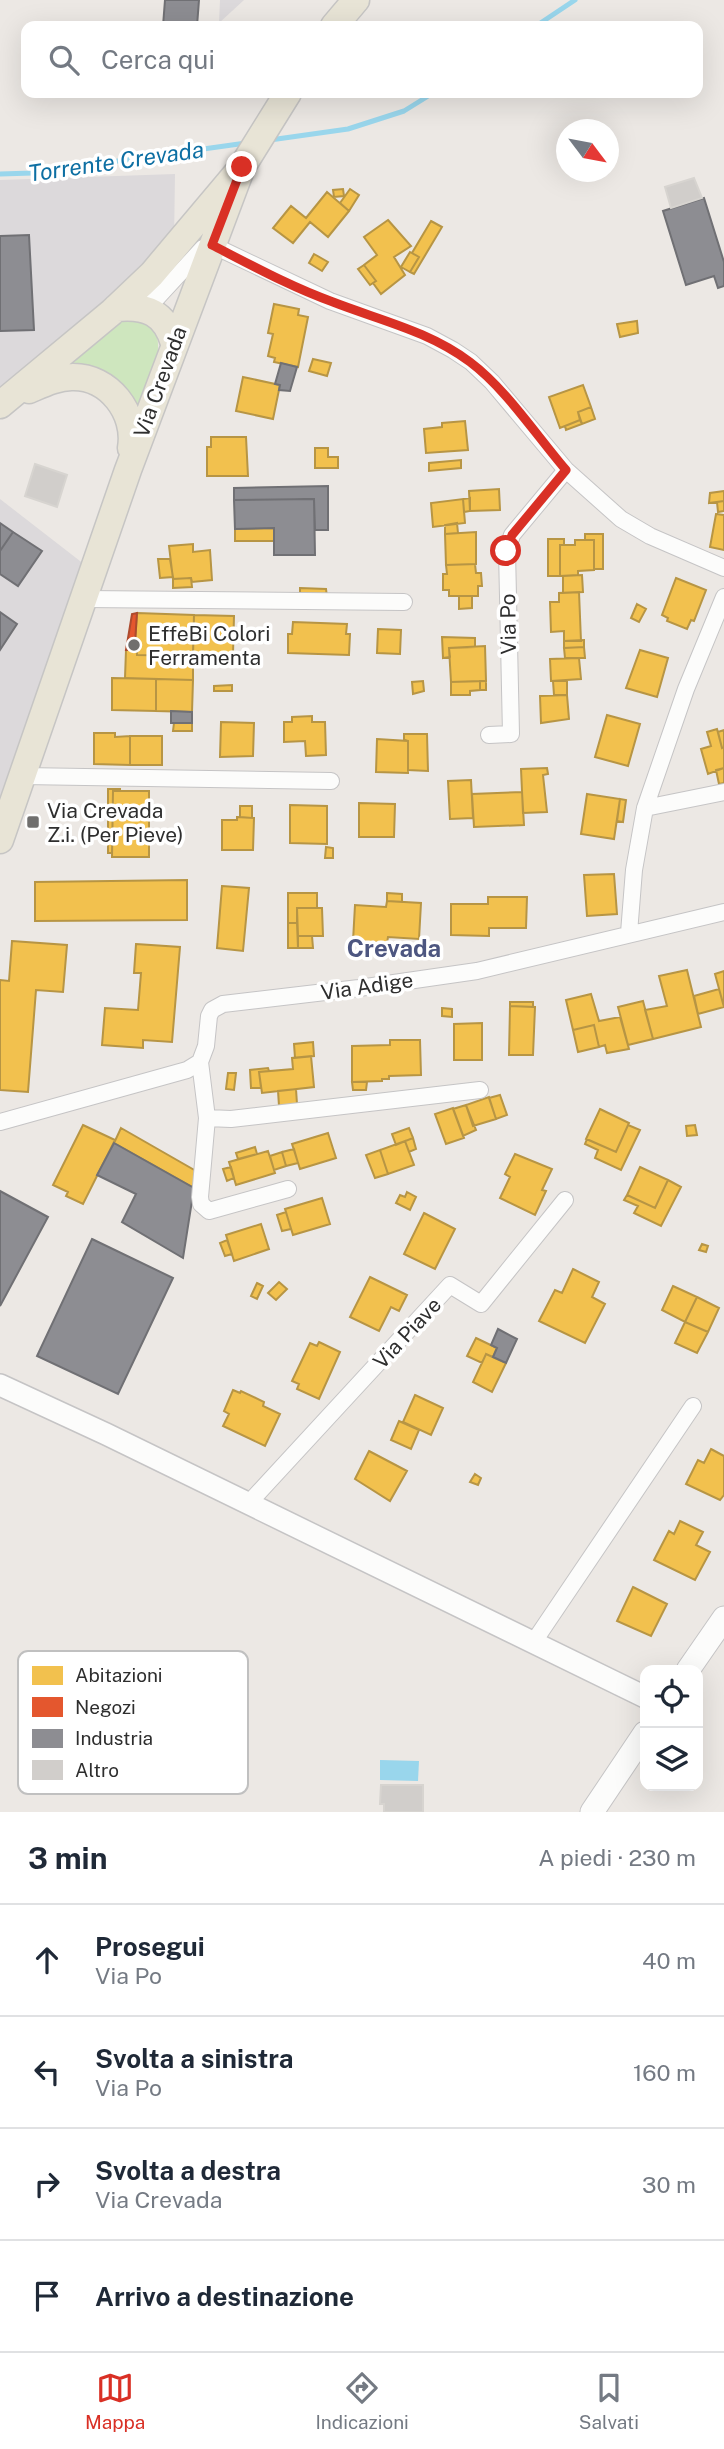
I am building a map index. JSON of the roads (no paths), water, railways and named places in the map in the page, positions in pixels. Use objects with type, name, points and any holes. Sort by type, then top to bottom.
[{"type":"main road","points":[[338,21],[356,0]]},
{"type":"main road","name":"Via Crevada","points":[[0,840],[174,343],[242,167],[284,98]]},
{"type":"main road","name":"Via Crevada","points":[[5,401],[116,308],[180,242],[242,167]]},
{"type":"main road","points":[[116,308],[143,308],[164,321],[174,343]]},
{"type":"main road","points":[[5,401],[60,379],[73,377],[99,383],[123,405],[130,419],[133,437],[128,471]]},
{"type":"main road","points":[[691,1665],[724,1618]]},
{"type":"main road","points":[[592,1812],[640,1740]]},
{"type":"street","points":[[143,308],[155,300],[203,248],[212,245],[330,301],[427,336],[471,362],[492,382],[566,470],[621,519],[650,536],[724,568]]},
{"type":"street","name":"Via Po","points":[[489,736],[511,734],[506,551],[512,535],[566,470]]},
{"type":"street","points":[[629,933],[634,870],[645,808],[686,688],[724,597]]},
{"type":"street","points":[[84,599],[404,602]]},
{"type":"street","points":[[23,776],[331,781]]},
{"type":"street","points":[[645,808],[724,792]]},
{"type":"street","name":"Via Adige","points":[[288,1189],[209,1211],[201,1204],[206,1118],[200,1062],[209,1016],[217,1006],[478,971],[724,912]]},
{"type":"street","points":[[0,1122],[187,1070],[200,1062]]},
{"type":"street","points":[[206,1118],[231,1119],[480,1090]]},
{"type":"street","name":"Via Piave","points":[[248,1504],[450,1285],[481,1304],[565,1200]]},
{"type":"street","points":[[0,1385],[106,1434],[640,1696]]},
{"type":"street","points":[[533,1643],[693,1406]]},
{"type":"water","points":[[380,1760],[419,1761],[418,1781],[380,1780]]},
{"type":"waterway","name":"Torrente Crevada","points":[[544,21],[575,0]]},
{"type":"waterway","name":"Torrente Crevada","points":[[270,140],[348,129],[404,111],[425,98]]},
{"type":"waterway","name":"Torrente Crevada","points":[[0,174],[33,173],[246,143]]},
{"type":"place","name":"EffeBi Colori Ferramenta","points":[[134,645]]},
{"type":"place","name":"Via Crevada Z.i. (Per Pieve)","points":[[33,822]]},
{"type":"district","name":"Crevada","points":[[394,948]]}]
